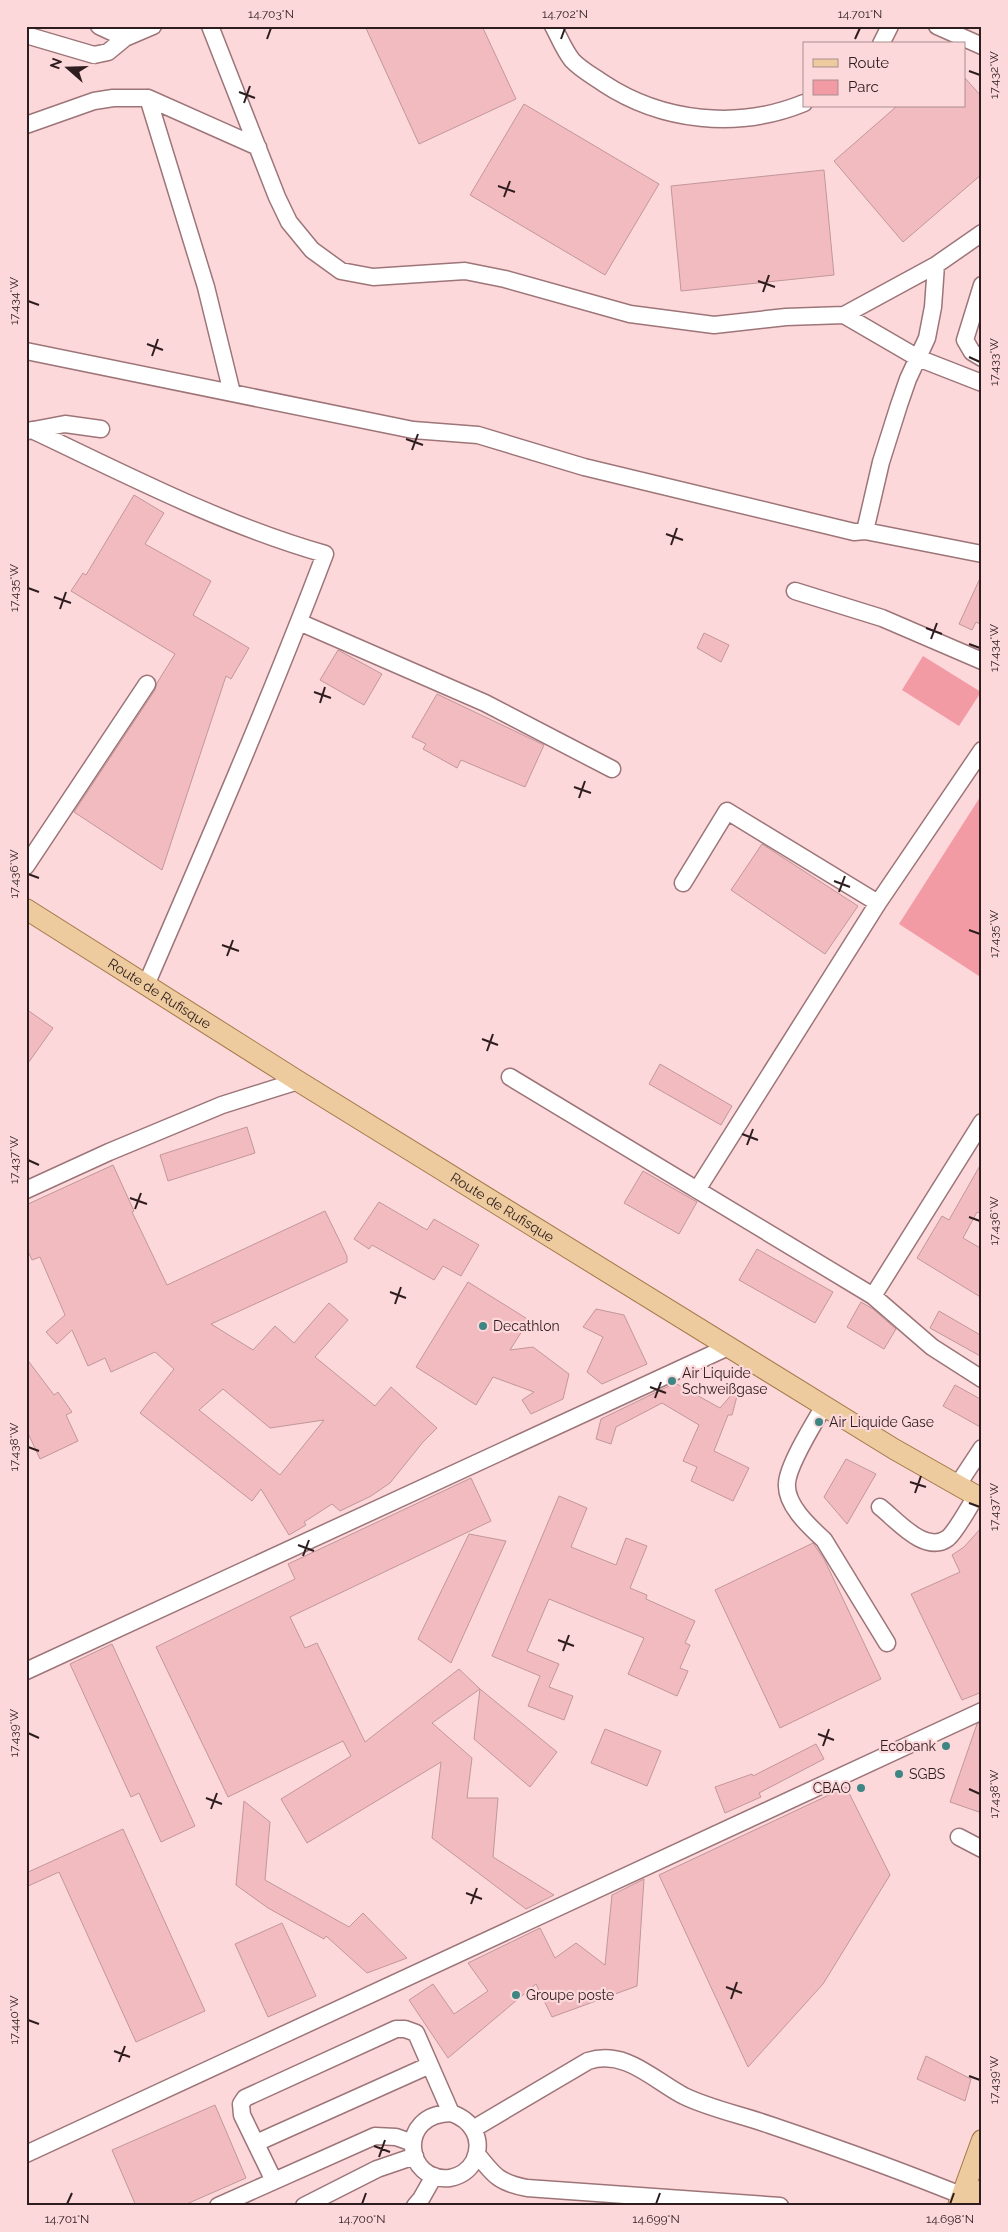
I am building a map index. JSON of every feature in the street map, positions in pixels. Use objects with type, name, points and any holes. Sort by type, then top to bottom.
[{"type":"main road","name":"Route de Rufisque","points":[[26,909],[298,1081],[824,1406],[979,1498]]},
{"type":"main road","points":[[971,2200],[980,2151]]},
{"type":"street","points":[[99,26],[125,38]]},
{"type":"street","points":[[26,36],[94,55],[108,52],[125,38],[153,26]]},
{"type":"street","points":[[210,26],[277,197],[289,222],[312,250],[341,271],[373,277],[465,271],[505,279],[630,314],[714,325],[844,315],[936,264],[982,233]]},
{"type":"street","points":[[553,26],[572,60],[618,93],[650,107],[701,119],[725,119],[773,114],[803,103]]},
{"type":"street","points":[[881,42],[890,26]]},
{"type":"street","points":[[937,26],[982,46]]},
{"type":"street","points":[[26,124],[94,101],[113,98],[148,98],[258,147]]},
{"type":"street","points":[[148,98],[206,287],[232,394]]},
{"type":"street","points":[[865,531],[881,462],[908,379],[928,330],[936,264]]},
{"type":"street","points":[[982,286],[965,340],[972,352],[982,358]]},
{"type":"street","points":[[844,315],[918,358],[982,383]]},
{"type":"street","points":[[26,351],[413,430],[478,434],[584,467],[676,490],[854,532],[865,531],[982,554]]},
{"type":"street","points":[[29,431],[65,424],[101,429]]},
{"type":"street","points":[[29,431],[251,529],[325,554],[227,797],[146,985]]},
{"type":"street","points":[[795,591],[882,618],[982,661]]},
{"type":"street","points":[[299,622],[485,703],[612,769]]},
{"type":"street","points":[[26,866],[147,684]]},
{"type":"street","points":[[697,1190],[878,904],[982,750]]},
{"type":"street","points":[[683,883],[728,811],[878,904]]},
{"type":"street","points":[[510,1077],[873,1296],[932,1348],[982,1379]]},
{"type":"street","points":[[26,1190],[109,1152],[222,1105],[298,1081]]},
{"type":"street","points":[[873,1296],[982,1122]]},
{"type":"street","points":[[26,1671],[728,1346]]},
{"type":"street","points":[[824,1406],[795,1460],[787,1482],[788,1493],[794,1506],[810,1528],[824,1540],[887,1643]]},
{"type":"street","points":[[957,1486],[982,1448]]},
{"type":"street","points":[[880,1506],[922,1541],[931,1544],[948,1537],[979,1498]]},
{"type":"street","points":[[26,2154],[982,1711]]},
{"type":"street","points":[[959,1837],[982,1849]]},
{"type":"street","points":[[274,2181],[242,2115],[241,2104],[244,2098],[396,2029],[405,2029],[416,2034],[451,2113]]},
{"type":"street","points":[[473,2129],[588,2061],[611,2057],[632,2064],[685,2096],[706,2105],[770,2124],[971,2200]]},
{"type":"street","points":[[256,2143],[430,2066]]},
{"type":"street","points":[[440,2113],[451,2113],[461,2116],[473,2129],[478,2143],[477,2154],[472,2164],[455,2177],[434,2176],[425,2171],[418,2163],[414,2149],[415,2132],[421,2123],[429,2117],[440,2113]]},
{"type":"street","points":[[218,2206],[375,2136],[396,2138],[414,2149]]},
{"type":"street","points":[[304,2206],[377,2170],[414,2149]]},
{"type":"street","points":[[477,2154],[492,2175],[504,2183],[528,2188],[780,2206]]},
{"type":"street","points":[[415,2206],[434,2176]]},
{"type":"green space","points":[[923,656],[981,692],[959,726],[902,690]]},
{"type":"green space","points":[[982,794],[982,978],[899,924]]},
{"type":"building","points":[[365,26],[482,26],[516,99],[419,144]]},
{"type":"building","points":[[966,79],[982,97],[982,174],[903,242],[834,161],[895,108],[966,108]]},
{"type":"building","points":[[524,104],[659,184],[605,275],[470,195]]},
{"type":"building","points":[[824,170],[834,275],[681,291],[671,186]]},
{"type":"building","points":[[134,495],[164,513],[145,544],[211,581],[193,615],[249,648],[231,679],[226,676],[162,870],[74,812],[155,690],[157,683],[175,654],[71,591],[83,573],[86,575]]},
{"type":"building","points":[[982,574],[982,625],[976,622],[972,630],[959,624]]},
{"type":"building","points":[[704,633],[729,645],[721,662],[697,648]]},
{"type":"building","points":[[338,650],[382,674],[364,705],[320,680]]},
{"type":"building","points":[[437,694],[544,745],[525,787],[461,760],[457,768],[423,749],[426,744],[412,737]]},
{"type":"building","points":[[762,844],[858,906],[825,954],[731,890]]},
{"type":"building","points":[[26,1009],[53,1028],[26,1066]]},
{"type":"building","points":[[660,1064],[732,1106],[721,1125],[649,1084]]},
{"type":"building","points":[[247,1127],[255,1153],[168,1181],[160,1155]]},
{"type":"building","points":[[982,1162],[982,1214],[977,1212],[963,1238],[982,1249],[982,1298],[917,1258],[942,1216],[949,1220]]},
{"type":"building","points":[[113,1165],[134,1211],[132,1212],[167,1285],[325,1211],[347,1256],[347,1262],[211,1324],[253,1350],[275,1326],[294,1343],[329,1303],[348,1320],[315,1357],[375,1406],[391,1387],[437,1428],[423,1442],[390,1483],[371,1496],[340,1511],[332,1504],[304,1522],[306,1525],[289,1535],[261,1489],[252,1501],[140,1413],[174,1369],[155,1352],[111,1372],[105,1358],[88,1366],[72,1330],[57,1344],[46,1332],[65,1315],[40,1257],[32,1260],[26,1247],[26,1205]],"holes":[[[223,1389],[270,1428],[324,1420],[280,1475],[199,1410]]]},
{"type":"building","points":[[643,1171],[697,1202],[679,1234],[624,1203]]},
{"type":"building","points":[[379,1202],[427,1230],[434,1219],[479,1245],[461,1276],[443,1266],[434,1280],[372,1245],[369,1249],[354,1239]]},
{"type":"building","points":[[757,1249],[833,1292],[815,1323],[739,1280]]},
{"type":"building","points":[[468,1282],[529,1320],[510,1350],[533,1347],[569,1374],[563,1399],[531,1414],[522,1400],[534,1392],[493,1377],[476,1405],[416,1367]]},
{"type":"building","points":[[861,1302],[873,1309],[896,1329],[884,1349],[847,1327]]},
{"type":"building","points":[[596,1309],[624,1315],[647,1364],[602,1384],[587,1372],[603,1337],[583,1327]]},
{"type":"building","points":[[939,1311],[982,1336],[982,1357],[930,1328]]},
{"type":"building","points":[[26,1358],[54,1395],[58,1392],[72,1412],[66,1415],[78,1441],[40,1459],[26,1429]]},
{"type":"building","points":[[675,1383],[720,1408],[740,1385],[732,1415],[728,1415],[714,1451],[749,1468],[733,1501],[691,1481],[697,1467],[683,1461],[699,1425],[662,1403],[616,1427],[611,1444],[596,1439],[601,1419]]},
{"type":"building","points":[[955,1385],[982,1400],[982,1428],[943,1406]]},
{"type":"building","points":[[846,1459],[876,1474],[847,1524],[824,1497]]},
{"type":"building","points":[[471,1478],[491,1521],[290,1617],[305,1648],[317,1643],[365,1742],[459,1669],[480,1689],[432,1723],[472,1758],[467,1798],[498,1798],[493,1857],[554,1895],[526,1909],[432,1838],[441,1762],[307,1843],[281,1799],[351,1756],[343,1741],[228,1797],[156,1647],[295,1579],[288,1564]]},
{"type":"building","points":[[559,1496],[587,1508],[571,1547],[616,1565],[626,1538],[647,1546],[630,1588],[647,1595],[646,1599],[695,1621],[685,1643],[690,1645],[680,1668],[688,1671],[677,1696],[628,1674],[644,1638],[549,1599],[527,1651],[559,1664],[549,1687],[573,1696],[564,1720],[528,1706],[540,1676],[492,1656]]},
{"type":"building","points":[[982,1527],[982,1692],[962,1700],[911,1594],[960,1572],[952,1555],[964,1547]]},
{"type":"building","points":[[469,1534],[506,1541],[451,1663],[418,1639]]},
{"type":"building","points":[[813,1543],[824,1559],[881,1679],[780,1728],[715,1590]]},
{"type":"building","points":[[112,1644],[195,1826],[161,1842],[139,1793],[131,1797],[70,1664]]},
{"type":"building","points":[[480,1689],[557,1752],[530,1787],[474,1739]]},
{"type":"building","points":[[982,1722],[982,1813],[950,1802],[977,1724]]},
{"type":"building","points":[[605,1729],[661,1751],[647,1786],[591,1763]]},
{"type":"building","points":[[816,1744],[824,1759],[759,1793],[761,1797],[725,1813],[715,1787],[752,1774],[753,1776]]},
{"type":"building","points":[[846,1787],[890,1875],[823,1984],[748,2067],[659,1875]]},
{"type":"building","points":[[244,1801],[270,1822],[265,1880],[349,1927],[363,1913],[407,1958],[367,1973],[326,1936],[324,1939],[268,1908],[236,1885]]},
{"type":"building","points":[[123,1829],[205,2011],[136,2042],[59,1872],[26,1887],[26,1873]]},
{"type":"building","points":[[644,1879],[637,1986],[552,2017],[536,1984],[448,2058],[409,2000],[433,1984],[454,2014],[488,1991],[468,1963],[540,1928],[555,1958],[576,1943],[605,1965],[612,1895]]},
{"type":"building","points":[[282,1923],[316,1996],[268,2017],[235,1944]]},
{"type":"building","points":[[926,2056],[971,2079],[965,2101],[917,2079]]},
{"type":"building","points":[[215,2105],[246,2178],[182,2206],[136,2206],[112,2150]]},
{"type":"place","name":"Decathlon","points":[[483,1326]]},
{"type":"place","name":"Air Liquide Schweißgase","points":[[672,1381]]},
{"type":"place","name":"Air Liquide Gase","points":[[819,1422]]},
{"type":"place","name":"Ecobank","points":[[946,1746]]},
{"type":"place","name":"SGBS","points":[[899,1774]]},
{"type":"place","name":"CBAO","points":[[861,1788]]},
{"type":"place","name":"Groupe poste","points":[[516,1995]]}]
